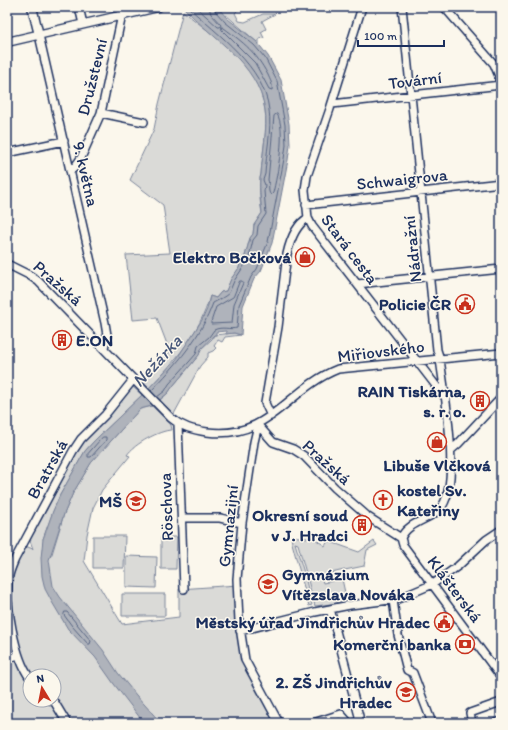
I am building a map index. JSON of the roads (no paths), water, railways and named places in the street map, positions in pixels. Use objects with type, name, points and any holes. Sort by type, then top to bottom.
[{"type":"main road","name":"9. května","points":[[32,7],[39,35]]},
{"type":"main road","points":[[7,42],[83,24],[122,11],[158,7]]},
{"type":"street","points":[[79,7],[83,24]]},
{"type":"street","name":"Stará cesta","points":[[362,7],[332,104],[307,176],[305,190],[308,218],[312,226],[413,355],[416,362],[444,396]]},
{"type":"street","name":"Nádražní","points":[[401,538],[405,531],[440,509],[449,483],[451,450],[440,359],[437,350],[402,7]]},
{"type":"street","points":[[444,7],[494,64],[499,76],[500,85]]},
{"type":"street","name":"Družstevní","points":[[70,171],[81,158],[101,113],[122,11]]},
{"type":"street","name":"9. května","points":[[39,35],[107,332],[104,348]]},
{"type":"street","name":"Tovární","points":[[332,104],[500,85]]},
{"type":"street","points":[[101,113],[144,122]]},
{"type":"street","points":[[7,154],[64,141]]},
{"type":"street","name":"Schwaigrova","points":[[306,205],[501,183]]},
{"type":"street","points":[[271,416],[265,402],[278,326],[285,261],[288,248],[295,233],[301,223],[308,218]]},
{"type":"street","name":"Pražská","points":[[7,264],[29,275],[38,282],[178,424]]},
{"type":"street","points":[[357,284],[501,269]]},
{"type":"street","name":"Miřiovského","points":[[258,425],[313,382],[338,369],[501,352]]},
{"type":"street","name":"Bratrská","points":[[25,668],[18,655],[8,601],[8,577],[15,558],[25,537],[81,439],[105,415],[134,381]]},
{"type":"street","points":[[451,450],[501,398]]},
{"type":"street","points":[[178,424],[196,431],[225,433],[246,430],[258,425]]},
{"type":"street","name":"Röschova","points":[[178,424],[184,589]]},
{"type":"street","name":"Pražská","points":[[258,425],[273,442],[293,449],[304,456],[335,488],[367,516],[401,538]]},
{"type":"street","name":"Gymnazijní","points":[[258,425],[254,442],[242,523],[237,579],[240,631],[244,660],[279,723]]},
{"type":"street","points":[[182,518],[220,518],[242,523]]},
{"type":"street","points":[[240,631],[330,609],[393,600],[433,584],[458,566],[486,540],[501,530]]},
{"type":"street","name":"Klášterská","points":[[401,538],[403,545],[501,677]]},
{"type":"street","points":[[393,600],[398,636],[407,670],[413,673],[432,723]]},
{"type":"street","points":[[330,609],[359,716],[358,723]]},
{"type":"street","points":[[7,659],[18,655]]},
{"type":"street","points":[[472,723],[470,713],[501,702]]},
{"type":"street","points":[[58,708],[67,723]]},
{"type":"street","points":[[313,723],[341,714],[349,723]]},
{"type":"street","points":[[495,723],[501,721]]},
{"type":"water","points":[[183,7],[217,7],[228,19],[257,42],[268,56],[281,80],[289,124],[290,145],[272,243],[261,271],[254,279],[243,306],[241,335],[234,333],[226,334],[226,331],[216,332],[216,335],[214,335],[201,349],[199,355],[168,393],[152,406],[140,409],[91,463],[73,493],[64,514],[49,560],[53,586],[60,597],[103,650],[118,673],[161,723],[144,723],[95,657],[68,629],[45,589],[42,576],[41,558],[43,539],[53,511],[60,495],[85,451],[176,360],[202,320],[207,309],[210,296],[216,298],[221,292],[226,291],[231,279],[239,268],[241,260],[245,256],[250,238],[253,234],[254,225],[262,213],[260,182],[266,117],[261,93],[244,65]]},
{"type":"place","name":"Elektro Bočková","points":[[305,257]]},
{"type":"place","name":"Policie ČR","points":[[465,304]]},
{"type":"place","name":"E.ON","points":[[62,340]]},
{"type":"place","name":"RAIN Tiskárna, s. r. o.","points":[[480,401]]},
{"type":"place","name":"Libuše Vlčková","points":[[437,442]]},
{"type":"place","name":"kostel Sv. Kateřiny","points":[[383,500]]},
{"type":"place","name":"MŠ","points":[[136,501]]},
{"type":"place","name":"Okresní soud v J. Hradci","points":[[362,525]]},
{"type":"place","name":"Gymnázium Vítězslava Nováka","points":[[268,584]]},
{"type":"place","name":"Městský úřad Jindřichův Hradec","points":[[444,622]]},
{"type":"place","name":"Komerční banka","points":[[465,644]]},
{"type":"place","name":"2. ZŠ Jindřichův Hradec","points":[[406,692]]},
{"type":"water label","name":"Nežárka","points":[[157,361]]}]
